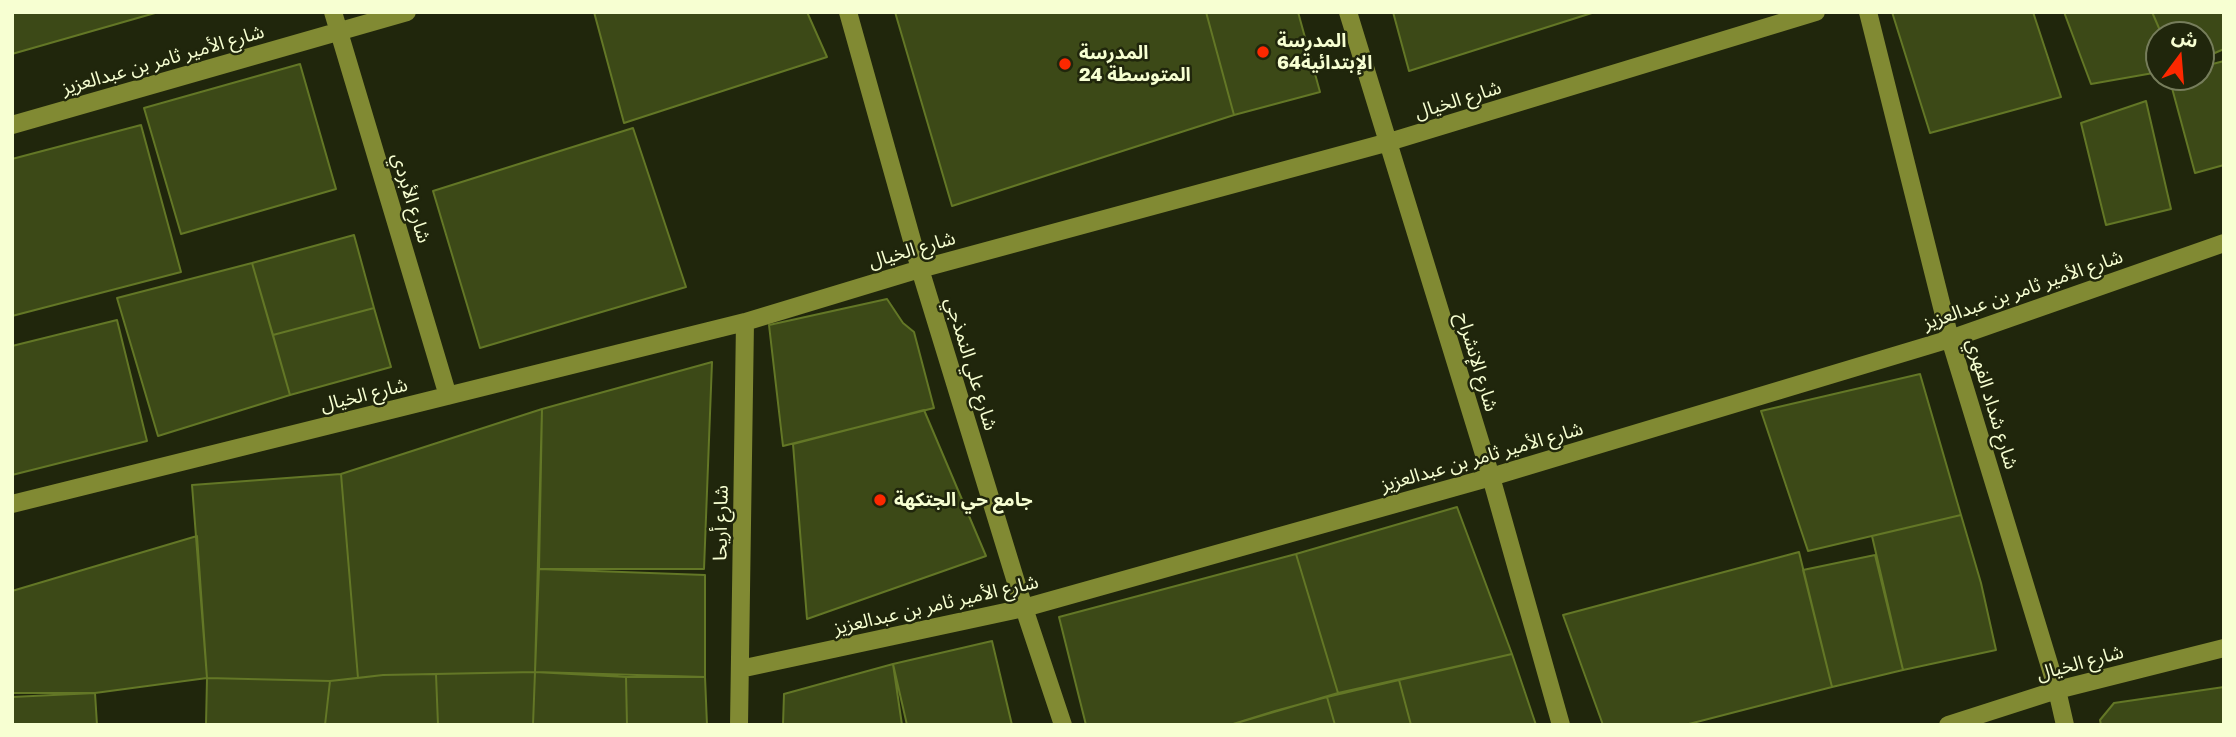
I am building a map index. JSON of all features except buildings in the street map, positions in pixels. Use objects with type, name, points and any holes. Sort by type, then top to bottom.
[{"type":"street","name":"شارع الأبردي","points":[[332,12],[448,396]]},
{"type":"street","name":"شارع الأمير ثامر بن عبدالعزيز","points":[[12,125],[407,12]]},
{"type":"street","name":"شارع علي النمذجي","points":[[848,12],[920,269],[1024,608],[1063,725]]},
{"type":"street","name":"شارع الإنشراح","points":[[1348,12],[1491,477],[1561,725]]},
{"type":"street","name":"شارع الخيال","points":[[12,504],[745,322],[920,269],[1389,142],[1816,12]]},
{"type":"street","name":"شارع شداد الفهري","points":[[1868,12],[1950,339],[2057,690],[2064,725]]},
{"type":"street","name":"شارع الأمير ثامر بن عبدالعزيز","points":[[740,669],[1024,608],[1491,477],[1950,339],[2224,243]]},
{"type":"street","name":"شارع أريحا","points":[[739,725],[745,322]]},
{"type":"street","name":"شارع الخيال","points":[[1948,725],[2057,690],[2224,648]]},
{"type":"place","name":"المدرسة الإبتدائية64","points":[[1263,52]]},
{"type":"place","name":"المدرسة المتوسطة 24","points":[[1065,64]]},
{"type":"place","name":"جامع حي الجتكهة","points":[[880,500]]}]
